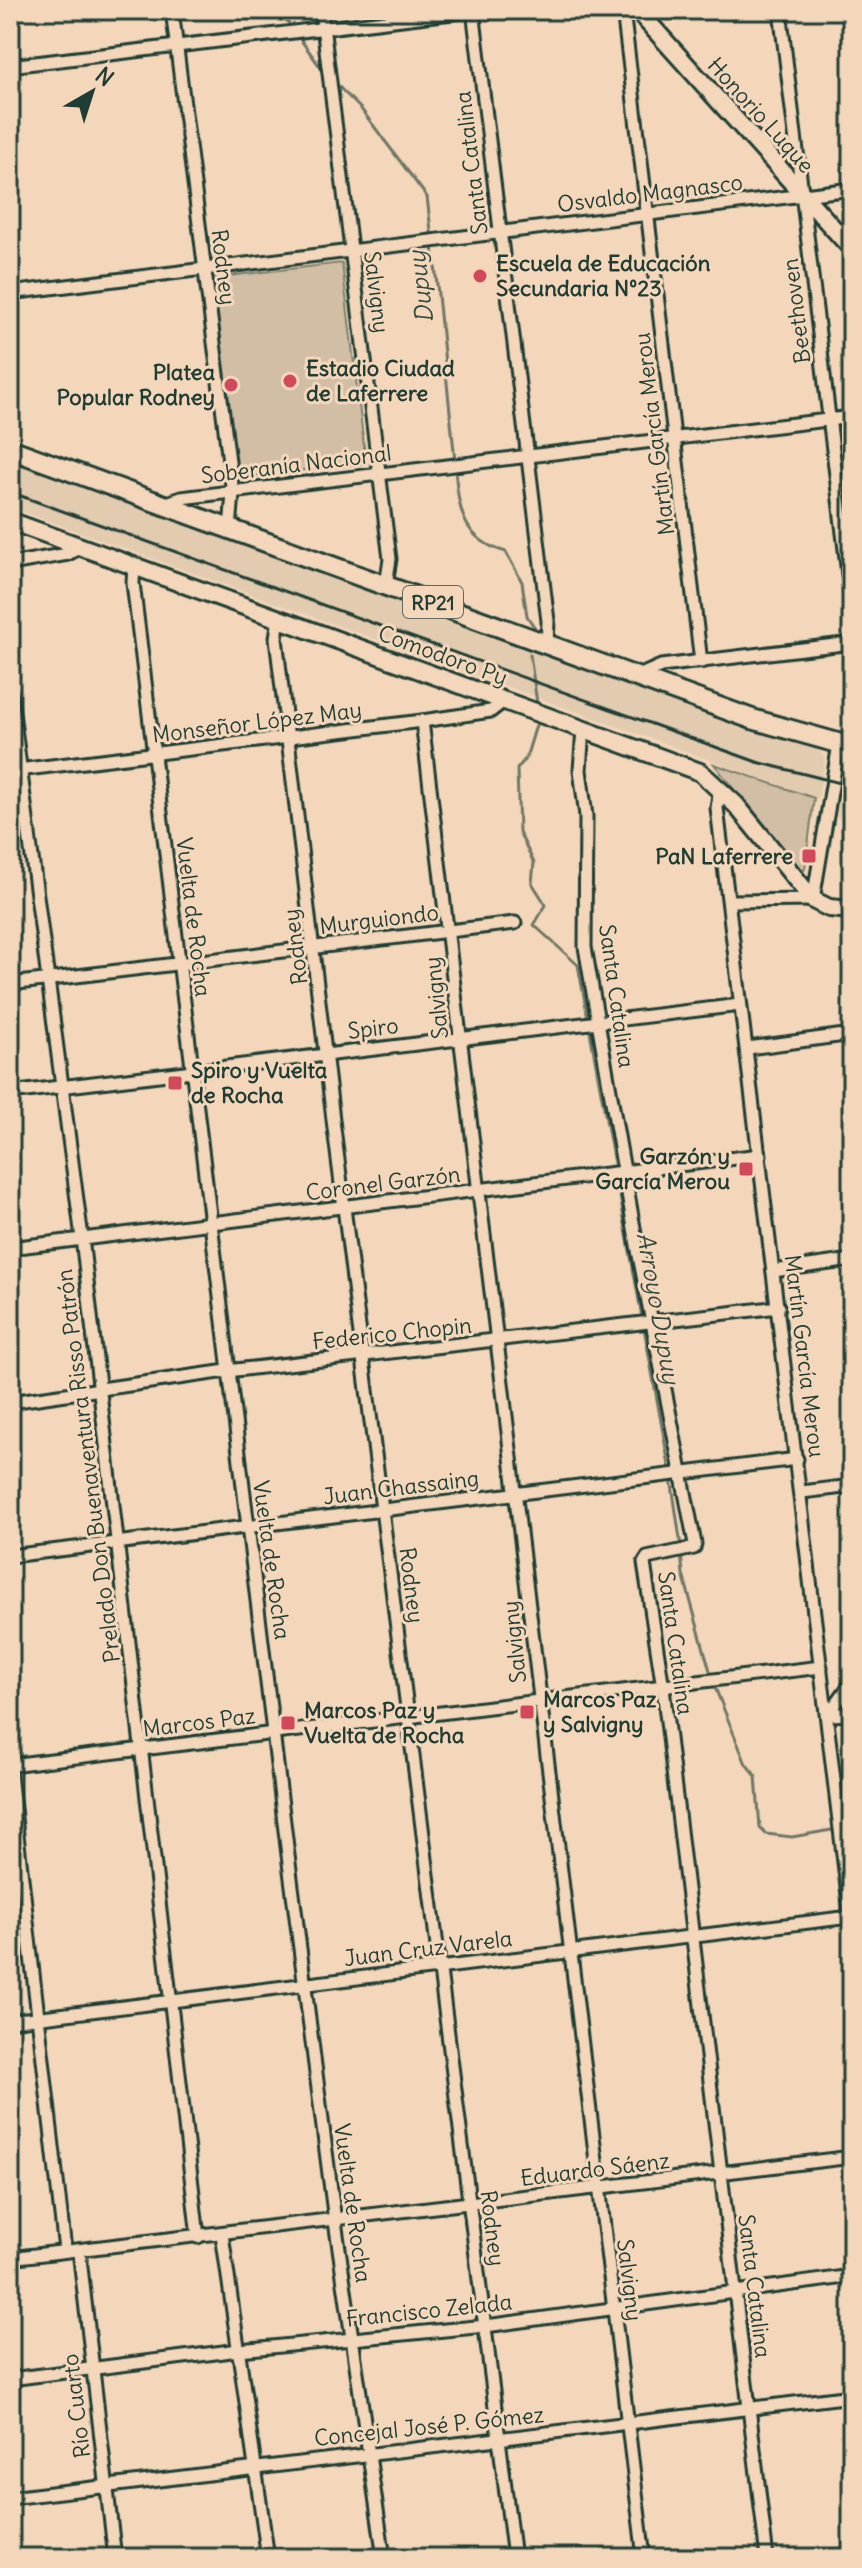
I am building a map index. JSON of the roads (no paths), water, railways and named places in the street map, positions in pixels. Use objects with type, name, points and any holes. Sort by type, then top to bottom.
[{"type":"main road","name":"Honorio Luque","points":[[637,10],[852,249]]},
{"type":"main road","name":"RP21","points":[[10,449],[752,719],[845,746]]},
{"type":"main road","name":"Comodoro Py","points":[[10,521],[700,772],[720,787],[813,900]]},
{"type":"main road","points":[[813,900],[829,908],[852,910]]},
{"type":"street","name":"Rodney","points":[[172,10],[233,493],[230,529]]},
{"type":"street","points":[[317,28],[321,10]]},
{"type":"street","points":[[10,66],[474,10]]},
{"type":"street","name":"Santa Catalina","points":[[474,10],[548,621],[547,645]]},
{"type":"street","name":"Martín García Merou","points":[[623,10],[701,662]]},
{"type":"street","name":"Beethoven","points":[[780,10],[852,608]]},
{"type":"street","name":"Salvigny","points":[[317,28],[328,60],[380,473],[390,559],[386,585]]},
{"type":"street","name":"Osvaldo Magnasco","points":[[351,250],[852,189]]},
{"type":"street","points":[[10,293],[351,250]]},
{"type":"street","points":[[528,457],[852,417]]},
{"type":"street","name":"Soberanía Nacional","points":[[164,504],[181,498],[528,457]]},
{"type":"street","points":[[10,564],[68,554],[82,546]]},
{"type":"street","name":"Vuelta de Rocha","points":[[134,566],[133,583],[152,755],[181,964],[227,1371],[276,1732],[335,2221],[384,2558]]},
{"type":"street","name":"Rodney","points":[[279,618],[276,638],[514,2558]]},
{"type":"street","points":[[636,677],[648,669],[852,643]]},
{"type":"street","name":"Prelado Don Buenaventura Risso Patrón","points":[[10,690],[14,771],[61,1087],[101,1390],[198,2237]]},
{"type":"street","name":"Monseñor López May","points":[[14,771],[422,721],[491,711],[505,700]]},
{"type":"street","name":"Salvigny","points":[[422,721],[644,2558]]},
{"type":"street","name":"Santa Catalina","points":[[583,729],[580,770],[587,854],[584,939],[596,1022],[651,1322],[695,1544],[690,1548],[647,1558],[644,1563],[663,1688],[767,2558]]},
{"type":"street","points":[[731,901],[813,900],[817,893],[831,775],[845,746]]},
{"type":"street","name":"Martín García Merou","points":[[720,787],[717,808],[731,901],[740,1005],[748,1048],[802,1492],[851,1923]]},
{"type":"street","name":"Murguiondo","points":[[10,984],[515,923]]},
{"type":"street","name":"Spiro","points":[[10,1093],[740,1005]]},
{"type":"street","points":[[748,1048],[852,1034]]},
{"type":"street","name":"Coronel Garzón","points":[[10,1248],[760,1155]]},
{"type":"street","points":[[773,1271],[852,1260]]},
{"type":"street","name":"Federico Chopin","points":[[10,1402],[227,1371],[779,1307]]},
{"type":"street","name":"Juan Chassaing","points":[[10,1556],[797,1459]]},
{"type":"street","points":[[802,1492],[852,1486]]},
{"type":"street","name":"Marcos Paz","points":[[10,1765],[821,1667]]},
{"type":"street","points":[[828,1715],[852,1682]]},
{"type":"street","points":[[828,1715],[852,1714]]},
{"type":"street","points":[[10,1774],[65,2250]]},
{"type":"street","name":"Juan Cruz Varela","points":[[10,2021],[441,1966],[691,1937],[851,1923]]},
{"type":"street","name":"Eduardo Sáenz","points":[[10,2258],[470,2206],[852,2157]]},
{"type":"street","points":[[222,2234],[268,2558]]},
{"type":"street","name":"Río Cuarto","points":[[79,2250],[115,2558]]},
{"type":"street","name":"Francisco Zelada","points":[[10,2379],[239,2350],[486,2326],[613,2306],[852,2276]]},
{"type":"street","name":"Concejal José P. Gómez","points":[[10,2498],[369,2452],[852,2396]]},
{"type":"waterway","name":"Dupuy","points":[[280,10],[291,27]]},
{"type":"waterway","name":"Dupuy","points":[[298,36],[324,72]]},
{"type":"waterway","name":"Dupuy","points":[[335,83],[361,109],[427,197],[432,239]]},
{"type":"waterway","name":"Dupuy","points":[[433,246],[455,461]]},
{"type":"waterway","name":"Dupuy","points":[[455,469],[458,498],[466,521],[480,540],[506,552],[522,582],[527,616],[535,628]]},
{"type":"waterway","name":"Arroyo Dupuy","points":[[530,655],[537,703]]},
{"type":"waterway","name":"Arroyo Dupuy","points":[[537,722],[526,758],[517,769],[519,832],[534,863],[532,883],[546,905],[534,925],[578,965],[588,1018]]},
{"type":"waterway","name":"Arroyo Dupuy","points":[[589,1026],[670,1471]]},
{"type":"waterway","name":"Arroyo Dupuy","points":[[671,1478],[681,1546]]},
{"type":"waterway","name":"Arroyo Dupuy","points":[[681,1553],[683,1574],[712,1678]]},
{"type":"waterway","name":"Arroyo Dupuy","points":[[714,1685],[746,1764],[756,1776],[760,1828],[766,1834],[792,1837],[837,1829]]},
{"type":"railway","points":[[10,492],[757,762],[852,786]]},
{"type":"place","name":"Escuela de Educación Secundaria Nº23","points":[[480,276]]},
{"type":"place","name":"Estadio Ciudad de Laferrere","points":[[290,381]]},
{"type":"place","name":"Platea Popular Rodney","points":[[231,385]]},
{"type":"place","name":"PaN Laferrere","points":[[809,856]]},
{"type":"place","name":"Spiro y Vuelta de Rocha","points":[[175,1083]]},
{"type":"place","name":"Garzón y García Merou","points":[[746,1169]]},
{"type":"place","name":"Marcos Paz y Salvigny","points":[[527,1712]]},
{"type":"place","name":"Marcos Paz y Vuelta de Rocha","points":[[288,1723]]}]
